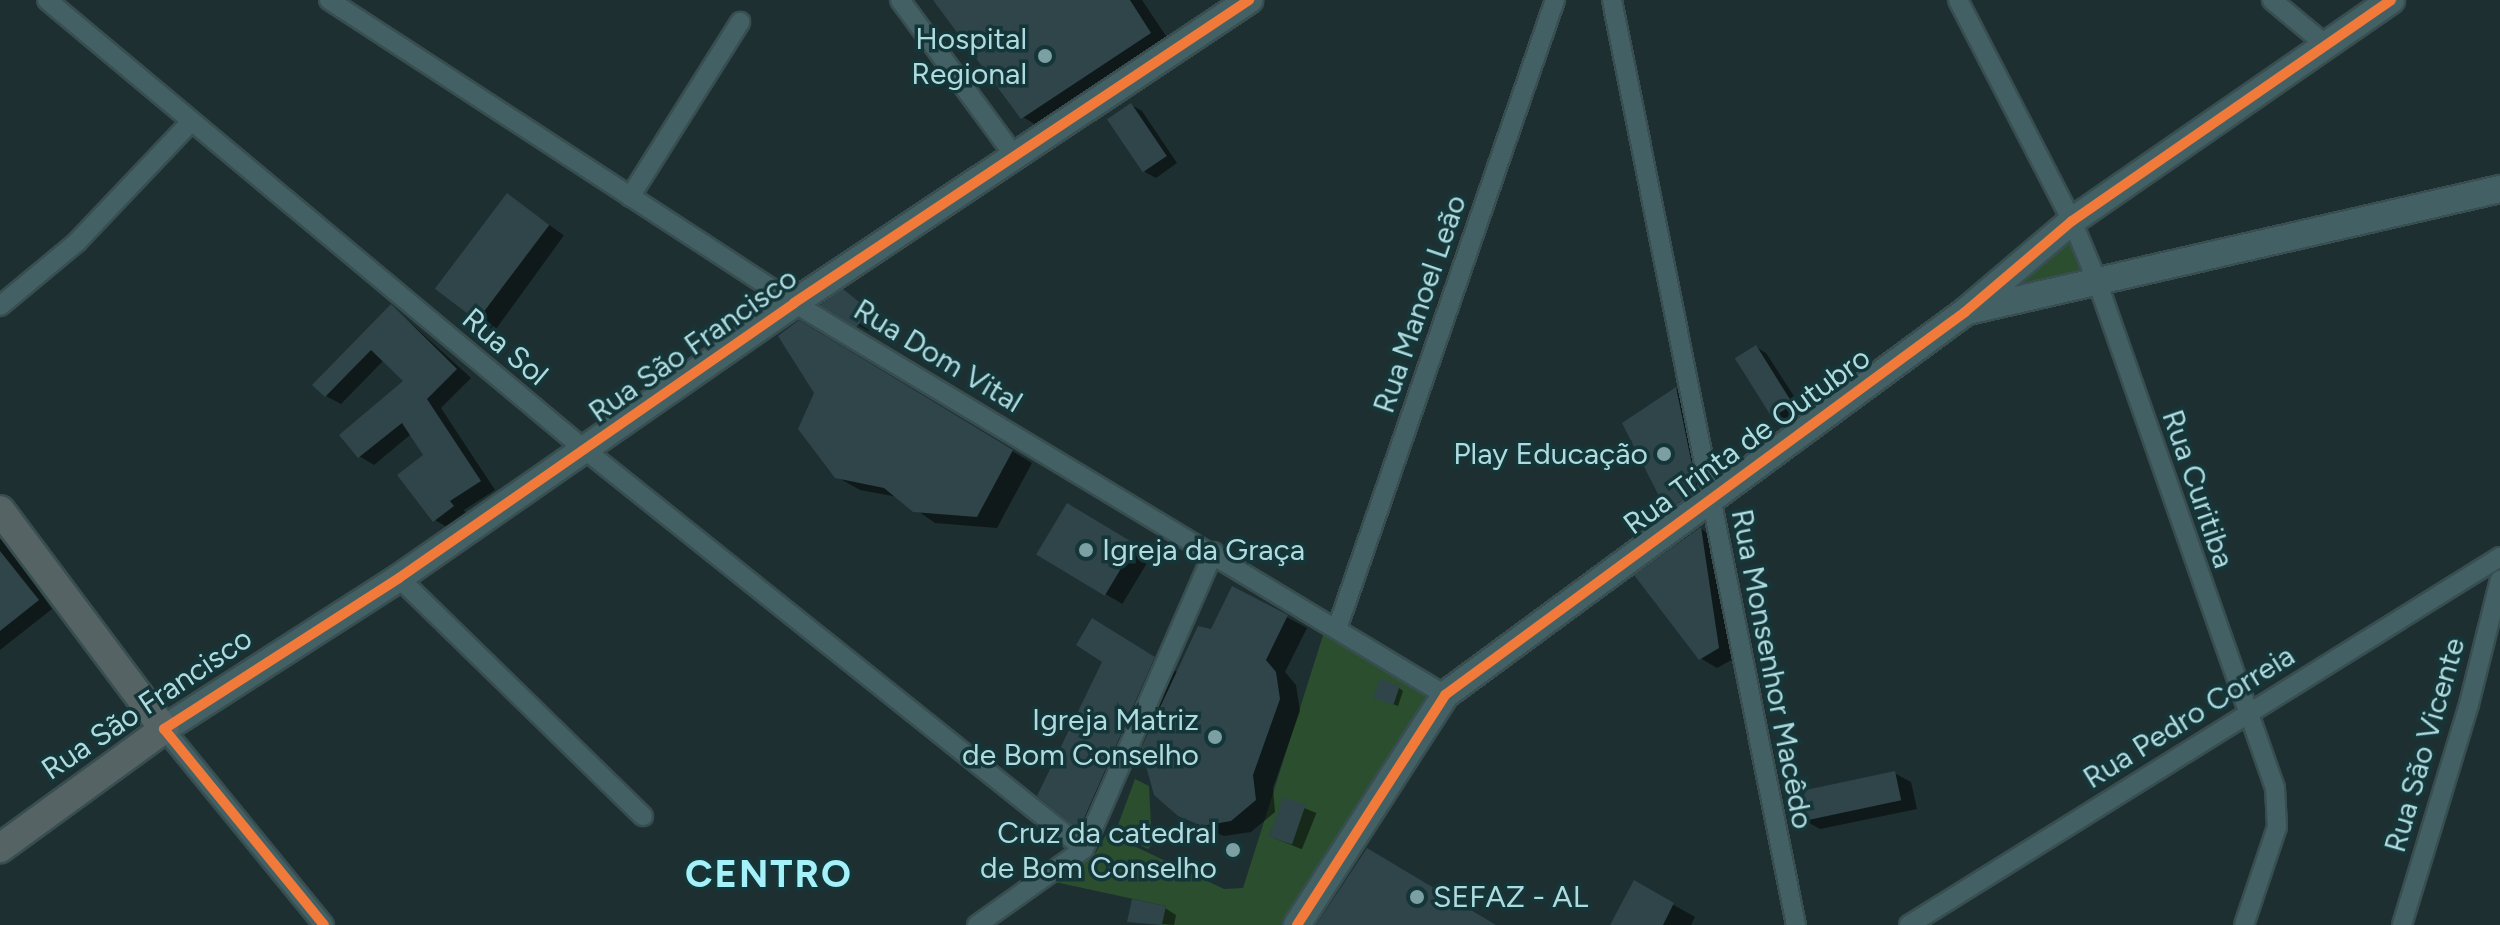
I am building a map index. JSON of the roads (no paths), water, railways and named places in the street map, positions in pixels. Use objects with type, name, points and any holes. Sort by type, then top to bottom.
[{"type":"main road","points":[[0,510],[164,729]]},
{"type":"main road","name":"Rua São Francisco","points":[[0,848],[164,729]]},
{"type":"street","name":"Rua Sol","points":[[47,0],[190,123],[584,449],[1084,849]]},
{"type":"street","name":"Rua Dom Vital","points":[[329,0],[794,303],[1338,626],[1445,695]]},
{"type":"street","points":[[900,0],[1017,159]]},
{"type":"street","name":"Rua São Francisco","points":[[164,729],[399,578],[794,303],[1017,159],[1249,0]]},
{"type":"street","name":"Rua Manoel Leão","points":[[1338,626],[1555,0]]},
{"type":"street","name":"Rua Monsenhor Macêdo","points":[[1612,0],[1796,925]]},
{"type":"street","name":"Rua Curitiba","points":[[1958,0],[2072,221],[2097,281],[2246,714],[2275,788],[2277,827],[2244,925]]},
{"type":"street","points":[[2272,0],[2327,46]]},
{"type":"street","name":"Rua Trinta de Outubro","points":[[1445,695],[1965,312],[2072,221],[2391,0]]},
{"type":"street","points":[[630,197],[740,22]]},
{"type":"street","points":[[0,306],[77,242],[190,123]]},
{"type":"street","points":[[1965,312],[2500,189]]},
{"type":"street","points":[[977,925],[1084,849],[1214,552]]},
{"type":"street","name":"Rua Pedro Correia","points":[[1909,925],[2500,557]]},
{"type":"street","points":[[399,578],[643,816]]},
{"type":"street","name":"Rua São Vicente","points":[[2402,925],[2469,704],[2500,580]]},
{"type":"street","points":[[1297,925],[1445,695]]},
{"type":"street","points":[[164,729],[324,925]]},
{"type":"place","name":"Hospital Regional","points":[[1045,56]]},
{"type":"place","name":"Play Educação","points":[[1664,454]]},
{"type":"place","name":"Igreja da Graça","points":[[1086,550]]},
{"type":"place","name":"Igreja Matriz de Bom Conselho","points":[[1215,737]]},
{"type":"place","name":"Cruz da catedral de Bom Conselho","points":[[1233,850]]},
{"type":"place","name":"SEFAZ - AL","points":[[1417,897]]},
{"type":"district","name":"CENTRO","points":[[769,875]]}]
